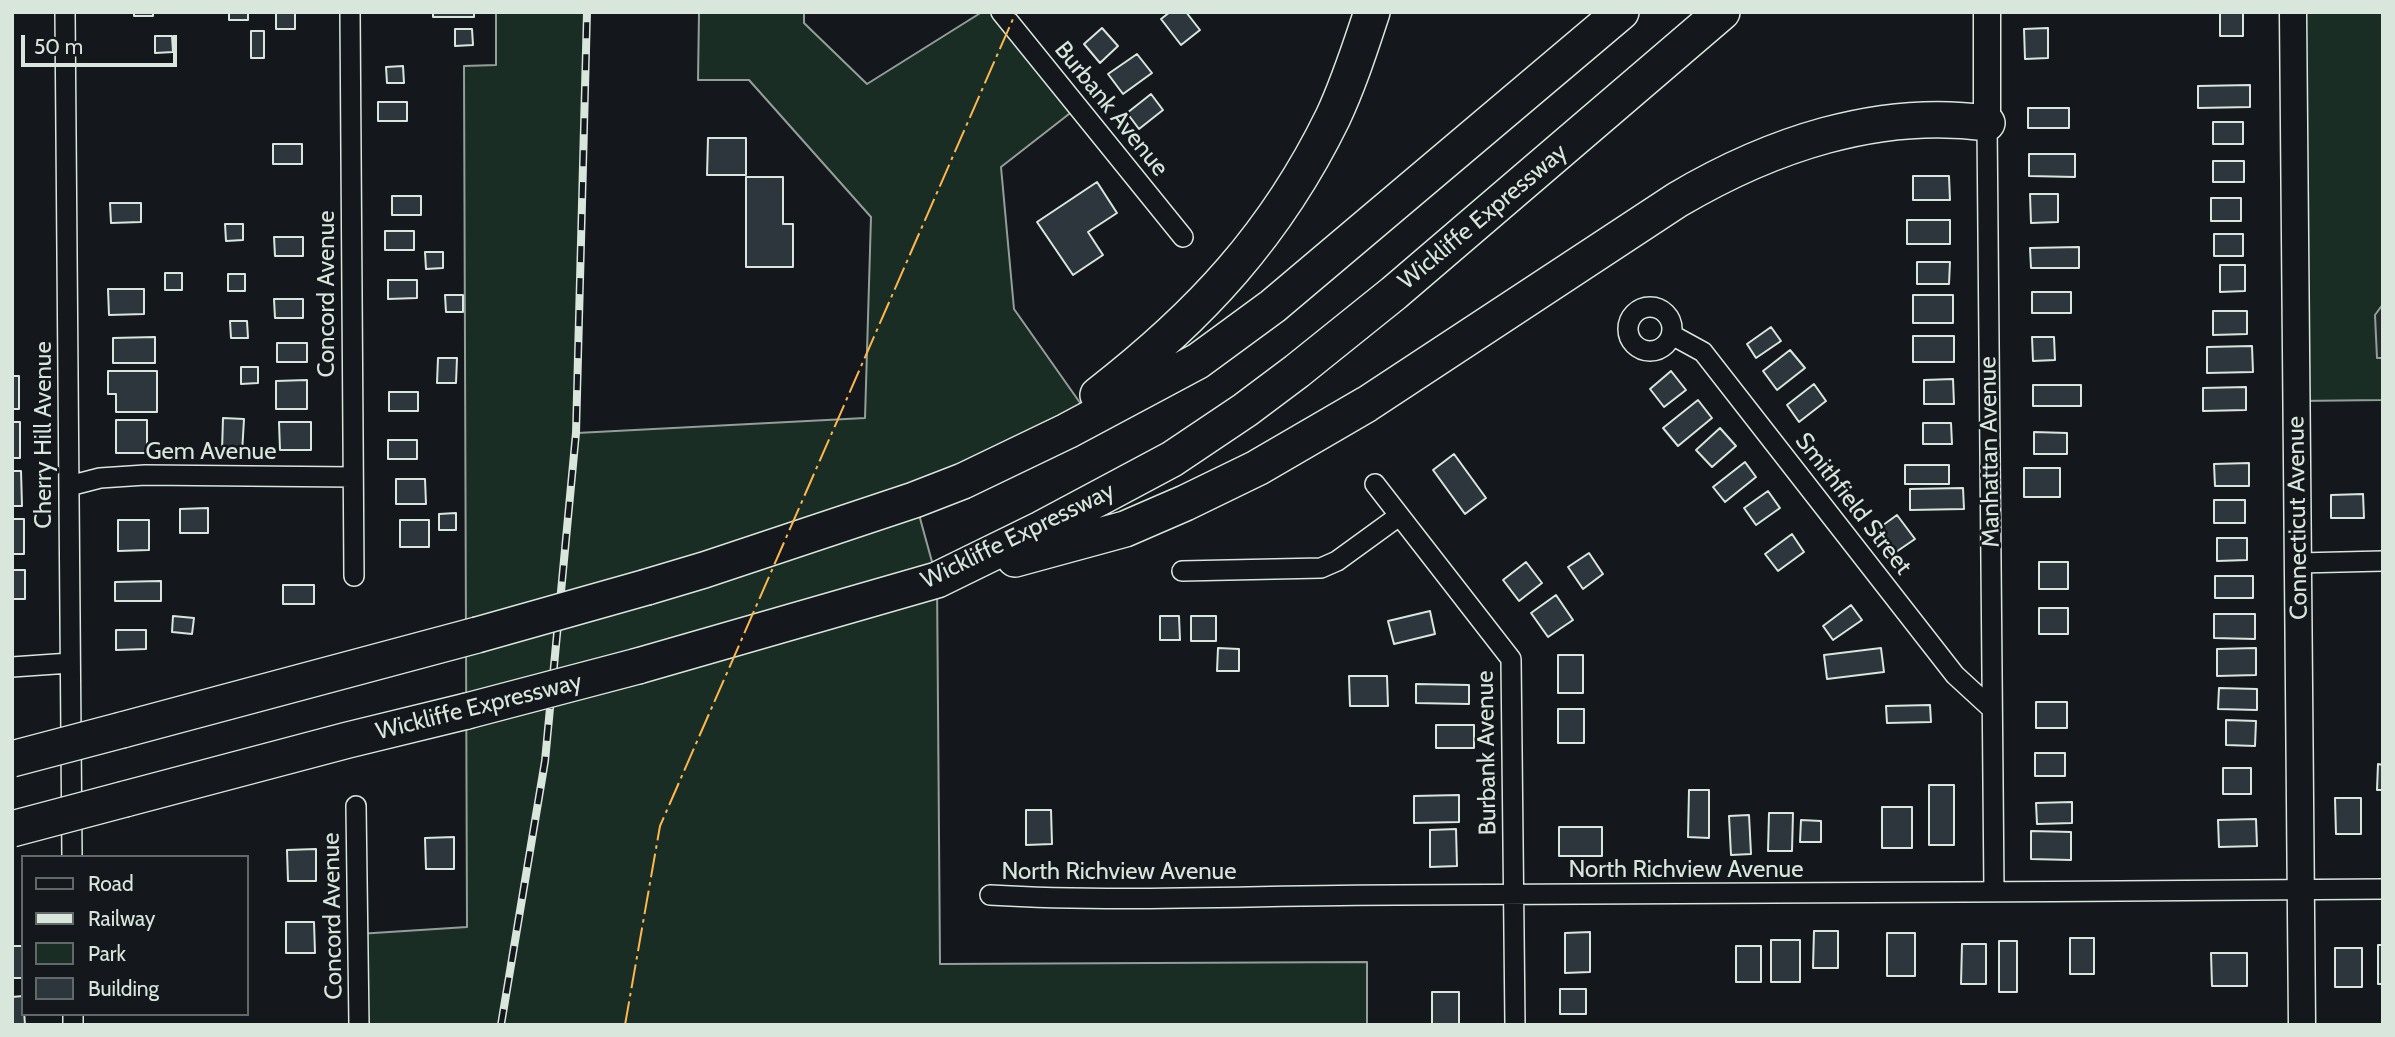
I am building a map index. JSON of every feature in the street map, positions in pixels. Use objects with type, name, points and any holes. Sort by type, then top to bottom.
[{"type":"highway","points":[[1028,450],[1146,358],[1200,308],[1238,266],[1280,210],[1311,158],[1349,80],[1372,12]]},
{"type":"highway","points":[[12,758],[477,635],[647,587],[914,500],[963,481],[1198,361],[1235,336],[1391,209],[1621,12]]},
{"type":"highway","name":"Wickliffe Expressway","points":[[12,829],[638,666],[937,580],[1041,529],[1172,459],[1245,410],[1394,293],[1722,12]]},
{"type":"highway","points":[[937,580],[1125,529],[1257,468],[1367,404],[1677,200],[1713,178],[1756,158],[1821,136],[1869,126],[1941,118],[1987,123]]},
{"type":"street","name":"Cherry Hill Avenue","points":[[65,12],[72,855]]},
{"type":"street","name":"Concord Avenue","points":[[350,12],[354,576]]},
{"type":"street","name":"Burbank Avenue","points":[[1001,12],[1183,237]]},
{"type":"street","name":"Manhattan Avenue","points":[[1987,12],[1994,892]]},
{"type":"street","name":"Connecticut Avenue","points":[[2293,12],[2302,1025]]},
{"type":"street","name":"Smithfield Street","points":[[1672,335],[1703,352],[1955,675],[1992,709]]},
{"type":"street","name":"Gem Avenue","points":[[69,486],[100,478],[145,475],[353,477]]},
{"type":"street","name":"Burbank Avenue","points":[[1375,484],[1511,659],[1515,1025]]},
{"type":"street","points":[[1182,571],[1321,568],[1337,561],[1399,516]]},
{"type":"street","points":[[2299,563],[2383,561]]},
{"type":"street","points":[[12,667],[70,663]]},
{"type":"street","name":"Concord Avenue","points":[[356,806],[359,1025]]},
{"type":"street","name":"North Richview Avenue","points":[[990,895],[1050,899],[2383,889]]},
{"type":"green space","points":[[496,12],[587,12],[577,433],[865,418],[871,217],[749,80],[698,80],[699,12],[804,12],[804,23],[867,84],[982,12],[1001,12],[1078,107],[1001,167],[1014,309],[1083,407],[915,500],[937,580],[940,964],[1367,962],[1367,1025],[359,1025],[358,934],[467,927],[464,66],[496,65]]},
{"type":"green space","points":[[2293,12],[2383,12],[2383,400],[2297,401]]},
{"type":"shaded area","points":[[2383,304],[2383,358],[2377,358],[2375,315]]},
{"type":"building","points":[[134,12],[153,12],[153,16],[134,16]]},
{"type":"building","points":[[229,12],[248,12],[248,20],[229,20]]},
{"type":"building","points":[[276,12],[295,12],[295,29],[276,29]]},
{"type":"building","points":[[433,12],[474,12],[474,17],[433,17]]},
{"type":"building","points":[[1170,12],[1186,12],[1200,30],[1181,45],[1161,19]]},
{"type":"building","points":[[2220,12],[2243,12],[2243,36],[2220,36]]},
{"type":"building","points":[[1102,28],[1118,46],[1100,63],[1084,44]]},
{"type":"building","points":[[2048,28],[2048,58],[2025,59],[2024,29]]},
{"type":"building","points":[[455,29],[472,29],[473,45],[455,46]]},
{"type":"building","points":[[251,31],[264,31],[264,58],[251,58]]},
{"type":"building","points":[[155,36],[172,36],[173,52],[155,53]]},
{"type":"building","points":[[1137,54],[1152,73],[1123,94],[1108,74]]},
{"type":"building","points":[[403,66],[404,83],[387,83],[386,67]]},
{"type":"building","points":[[2250,85],[2250,107],[2198,108],[2198,86]]},
{"type":"building","points":[[1151,94],[1163,110],[1139,129],[1127,113]]},
{"type":"building","points":[[378,102],[407,102],[407,121],[378,121]]},
{"type":"building","points":[[2028,108],[2069,108],[2069,128],[2028,128]]},
{"type":"building","points":[[2213,122],[2243,122],[2243,144],[2213,144]]},
{"type":"building","points":[[708,138],[746,138],[746,175],[707,175]]},
{"type":"building","points":[[273,144],[302,144],[302,164],[273,164]]},
{"type":"building","points":[[2029,154],[2075,154],[2075,177],[2029,176]]},
{"type":"building","points":[[2213,161],[2244,161],[2244,182],[2213,182]]},
{"type":"building","points":[[1913,176],[1949,176],[1950,200],[1913,200]]},
{"type":"building","points":[[746,177],[783,177],[783,224],[793,224],[793,267],[746,267]]},
{"type":"building","points":[[1097,182],[1117,213],[1088,232],[1103,255],[1073,275],[1037,222]]},
{"type":"building","points":[[2030,194],[2058,194],[2058,222],[2031,223]]},
{"type":"building","points":[[392,196],[421,196],[421,215],[392,215]]},
{"type":"building","points":[[2211,198],[2241,198],[2241,221],[2211,221]]},
{"type":"building","points":[[110,203],[141,203],[141,222],[111,223]]},
{"type":"building","points":[[1907,220],[1950,220],[1950,244],[1907,244]]},
{"type":"building","points":[[225,224],[243,224],[243,240],[226,241]]},
{"type":"building","points":[[385,231],[414,231],[414,250],[385,250]]},
{"type":"building","points":[[2214,234],[2243,234],[2243,256],[2214,256]]},
{"type":"building","points":[[274,237],[303,237],[303,256],[275,256]]},
{"type":"building","points":[[2079,247],[2079,268],[2031,268],[2030,248]]},
{"type":"building","points":[[425,252],[443,252],[443,268],[426,269]]},
{"type":"building","points":[[1917,262],[1950,262],[1949,284],[1917,284]]},
{"type":"building","points":[[2220,265],[2245,265],[2245,291],[2220,292]]},
{"type":"building","points":[[165,273],[182,273],[182,290],[165,290]]},
{"type":"building","points":[[228,274],[245,274],[245,291],[228,291]]},
{"type":"building","points":[[388,280],[417,280],[417,298],[388,299]]},
{"type":"building","points":[[108,289],[144,289],[144,314],[109,315]]},
{"type":"building","points":[[2032,292],[2071,292],[2071,313],[2032,313]]},
{"type":"building","points":[[445,295],[463,295],[463,312],[446,312]]},
{"type":"building","points":[[1913,295],[1953,295],[1953,323],[1913,323]]},
{"type":"building","points":[[274,299],[303,299],[303,318],[275,318]]},
{"type":"building","points":[[2213,311],[2247,311],[2247,334],[2213,335]]},
{"type":"building","points":[[230,321],[247,321],[248,338],[231,338]]},
{"type":"building","points":[[1771,327],[1781,341],[1756,358],[1747,344]]},
{"type":"building","points":[[1913,336],[1954,336],[1954,362],[1913,362]]},
{"type":"building","points":[[155,337],[155,363],[113,363],[113,338]]},
{"type":"building","points":[[2032,337],[2054,337],[2055,360],[2033,361]]},
{"type":"building","points":[[277,343],[307,343],[307,362],[277,362]]},
{"type":"building","points":[[2252,346],[2253,372],[2207,373],[2207,347]]},
{"type":"building","points":[[1790,350],[1805,368],[1777,390],[1763,371]]},
{"type":"building","points":[[438,358],[457,358],[456,383],[437,383]]},
{"type":"building","points":[[241,367],[258,367],[258,383],[241,384]]},
{"type":"building","points":[[108,371],[157,371],[157,412],[116,412],[116,394],[108,394]]},
{"type":"building","points":[[1671,371],[1686,390],[1664,407],[1650,389]]},
{"type":"building","points":[[12,376],[19,376],[19,409],[12,409]]},
{"type":"building","points":[[1953,379],[1954,404],[1924,404],[1924,380]]},
{"type":"building","points":[[307,380],[307,409],[276,409],[276,381]]},
{"type":"building","points":[[1814,384],[1826,401],[1799,422],[1787,405]]},
{"type":"building","points":[[2033,385],[2081,385],[2081,406],[2033,406]]},
{"type":"building","points":[[2246,387],[2246,410],[2203,411],[2203,388]]},
{"type":"building","points":[[389,392],[418,392],[418,411],[389,411]]},
{"type":"building","points":[[1698,400],[1712,418],[1678,446],[1663,428]]},
{"type":"building","points":[[223,418],[244,419],[242,453],[222,452]]},
{"type":"building","points":[[116,420],[147,420],[147,453],[116,453]]},
{"type":"building","points":[[12,422],[20,422],[20,458],[12,458]]},
{"type":"building","points":[[279,422],[311,422],[311,450],[280,450]]},
{"type":"building","points":[[1923,423],[1951,423],[1952,444],[1923,444]]},
{"type":"building","points":[[1720,428],[1736,446],[1712,467],[1696,450]]},
{"type":"building","points":[[2034,432],[2067,433],[2067,454],[2034,454]]},
{"type":"building","points":[[388,440],[417,440],[417,459],[388,459]]},
{"type":"building","points":[[1454,454],[1486,498],[1465,514],[1433,470]]},
{"type":"building","points":[[1745,462],[1756,477],[1725,502],[1713,487]]},
{"type":"building","points":[[2249,463],[2249,486],[2215,486],[2214,464]]},
{"type":"building","points":[[1905,465],[1949,465],[1949,484],[1905,484]]},
{"type":"building","points":[[2024,468],[2060,468],[2060,497],[2024,497]]},
{"type":"building","points":[[12,471],[21,471],[22,506],[12,506]]},
{"type":"building","points":[[396,479],[425,479],[426,504],[396,504]]},
{"type":"building","points":[[1963,488],[1964,509],[1910,510],[1910,489]]},
{"type":"building","points":[[1768,491],[1780,508],[1756,525],[1744,508]]},
{"type":"building","points":[[2363,494],[2364,518],[2331,518],[2331,495]]},
{"type":"building","points":[[2214,500],[2245,500],[2245,523],[2214,523]]},
{"type":"building","points":[[208,508],[208,533],[180,533],[180,509]]},
{"type":"building","points":[[456,513],[456,530],[439,530],[439,514]]},
{"type":"building","points":[[1897,515],[1915,539],[1896,552],[1879,528]]},
{"type":"building","points":[[12,519],[24,519],[24,554],[12,554]]},
{"type":"building","points":[[118,520],[149,520],[149,550],[118,551]]},
{"type":"building","points":[[400,520],[429,520],[429,547],[400,547]]},
{"type":"building","points":[[1792,534],[1804,552],[1778,571],[1765,554]]},
{"type":"building","points":[[2217,538],[2247,538],[2247,560],[2217,561]]},
{"type":"building","points":[[1589,553],[1603,574],[1583,589],[1568,567]]},
{"type":"building","points":[[1526,562],[1542,583],[1519,601],[1503,580]]},
{"type":"building","points":[[2039,562],[2068,562],[2068,589],[2039,589]]},
{"type":"building","points":[[12,570],[25,570],[25,599],[12,599]]},
{"type":"building","points":[[2215,576],[2253,576],[2253,598],[2215,598]]},
{"type":"building","points":[[161,581],[161,601],[115,601],[115,582]]},
{"type":"building","points":[[283,585],[314,585],[314,604],[283,604]]},
{"type":"building","points":[[1556,595],[1573,620],[1548,637],[1531,613]]},
{"type":"building","points":[[1851,605],[1862,620],[1833,640],[1823,626]]},
{"type":"building","points":[[2039,608],[2068,608],[2068,634],[2039,634]]},
{"type":"building","points":[[1430,611],[1435,634],[1394,644],[1388,621]]},
{"type":"building","points":[[2214,614],[2255,614],[2255,639],[2214,638]]},
{"type":"building","points":[[173,616],[194,618],[192,634],[172,632]]},
{"type":"building","points":[[1160,616],[1179,616],[1180,640],[1160,640]]},
{"type":"building","points":[[1191,616],[1216,616],[1216,641],[1191,641]]},
{"type":"building","points":[[116,630],[146,630],[146,649],[116,650]]},
{"type":"building","points":[[1218,648],[1239,649],[1239,671],[1217,671]]},
{"type":"building","points":[[1881,648],[1884,672],[1827,679],[1824,655]]},
{"type":"building","points":[[2256,648],[2256,675],[2217,676],[2217,649]]},
{"type":"building","points":[[1558,655],[1583,655],[1583,693],[1558,693]]},
{"type":"building","points":[[1349,676],[1387,676],[1388,706],[1350,706]]},
{"type":"building","points":[[1416,684],[1469,685],[1469,704],[1416,703]]},
{"type":"building","points":[[2219,688],[2257,689],[2257,710],[2218,709]]},
{"type":"building","points":[[2036,702],[2067,702],[2067,728],[2036,728]]},
{"type":"building","points":[[1930,705],[1931,722],[1887,723],[1886,706]]},
{"type":"building","points":[[1558,709],[1584,709],[1584,743],[1558,743]]},
{"type":"building","points":[[2226,720],[2256,721],[2255,746],[2226,745]]},
{"type":"building","points":[[1436,725],[1474,725],[1474,748],[1436,748]]},
{"type":"building","points":[[2035,753],[2065,753],[2065,776],[2035,776]]},
{"type":"building","points":[[2378,764],[2383,765],[2383,790],[2377,790]]},
{"type":"building","points":[[2223,768],[2251,768],[2251,794],[2223,794]]},
{"type":"building","points":[[1929,785],[1954,785],[1954,845],[1929,845]]},
{"type":"building","points":[[1689,790],[1709,790],[1709,838],[1688,837]]},
{"type":"building","points":[[1459,795],[1459,822],[1414,823],[1414,796]]},
{"type":"building","points":[[2335,798],[2361,798],[2361,834],[2336,834]]},
{"type":"building","points":[[2072,802],[2072,823],[2037,824],[2036,803]]},
{"type":"building","points":[[1882,807],[1912,807],[1912,848],[1882,848]]},
{"type":"building","points":[[1026,810],[1051,810],[1052,844],[1026,845]]},
{"type":"building","points":[[1769,813],[1793,813],[1792,851],[1768,851]]},
{"type":"building","points":[[1749,815],[1751,854],[1731,855],[1729,816]]},
{"type":"building","points":[[2256,819],[2257,846],[2219,847],[2218,820]]},
{"type":"building","points":[[1801,820],[1821,821],[1821,842],[1800,842]]},
{"type":"building","points":[[1559,827],[1602,827],[1602,856],[1559,856]]},
{"type":"building","points":[[1456,829],[1457,866],[1430,867],[1430,830]]},
{"type":"building","points":[[2031,831],[2071,832],[2071,860],[2031,859]]},
{"type":"building","points":[[454,837],[454,869],[426,869],[425,838]]},
{"type":"building","points":[[316,849],[316,881],[288,881],[287,850]]},
{"type":"building","points":[[286,922],[314,922],[315,953],[286,953]]},
{"type":"building","points":[[1814,931],[1838,931],[1838,968],[1813,968]]},
{"type":"building","points":[[1590,932],[1590,972],[1565,973],[1565,933]]},
{"type":"building","points":[[1887,933],[1915,933],[1915,976],[1887,976]]},
{"type":"building","points":[[2070,938],[2094,938],[2094,974],[2070,974]]},
{"type":"building","points":[[1771,940],[1800,940],[1800,982],[1771,982]]},
{"type":"building","points":[[1999,941],[2017,941],[2017,992],[1999,992]]},
{"type":"building","points":[[1962,944],[1986,944],[1986,984],[1961,984]]},
{"type":"building","points":[[2378,945],[2383,945],[2383,984],[2378,984]]},
{"type":"building","points":[[12,946],[21,946],[21,978],[12,978]]},
{"type":"building","points":[[1736,946],[1761,946],[1761,982],[1736,982]]},
{"type":"building","points":[[2335,948],[2362,948],[2362,987],[2335,987]]},
{"type":"building","points":[[2211,953],[2247,953],[2247,986],[2212,986]]},
{"type":"building","points":[[1560,989],[1586,989],[1586,1014],[1560,1014]]},
{"type":"building","points":[[1432,992],[1459,992],[1459,1025],[1432,1025]]},
{"type":"building","points":[[21,996],[21,1016],[24,1016],[25,1025],[12,1025],[12,997]]},
{"type":"railway","points":[[501,1025],[545,761],[576,433],[587,12]]},
{"type":"power","points":[[625,1025],[660,826],[1016,12]]}]
